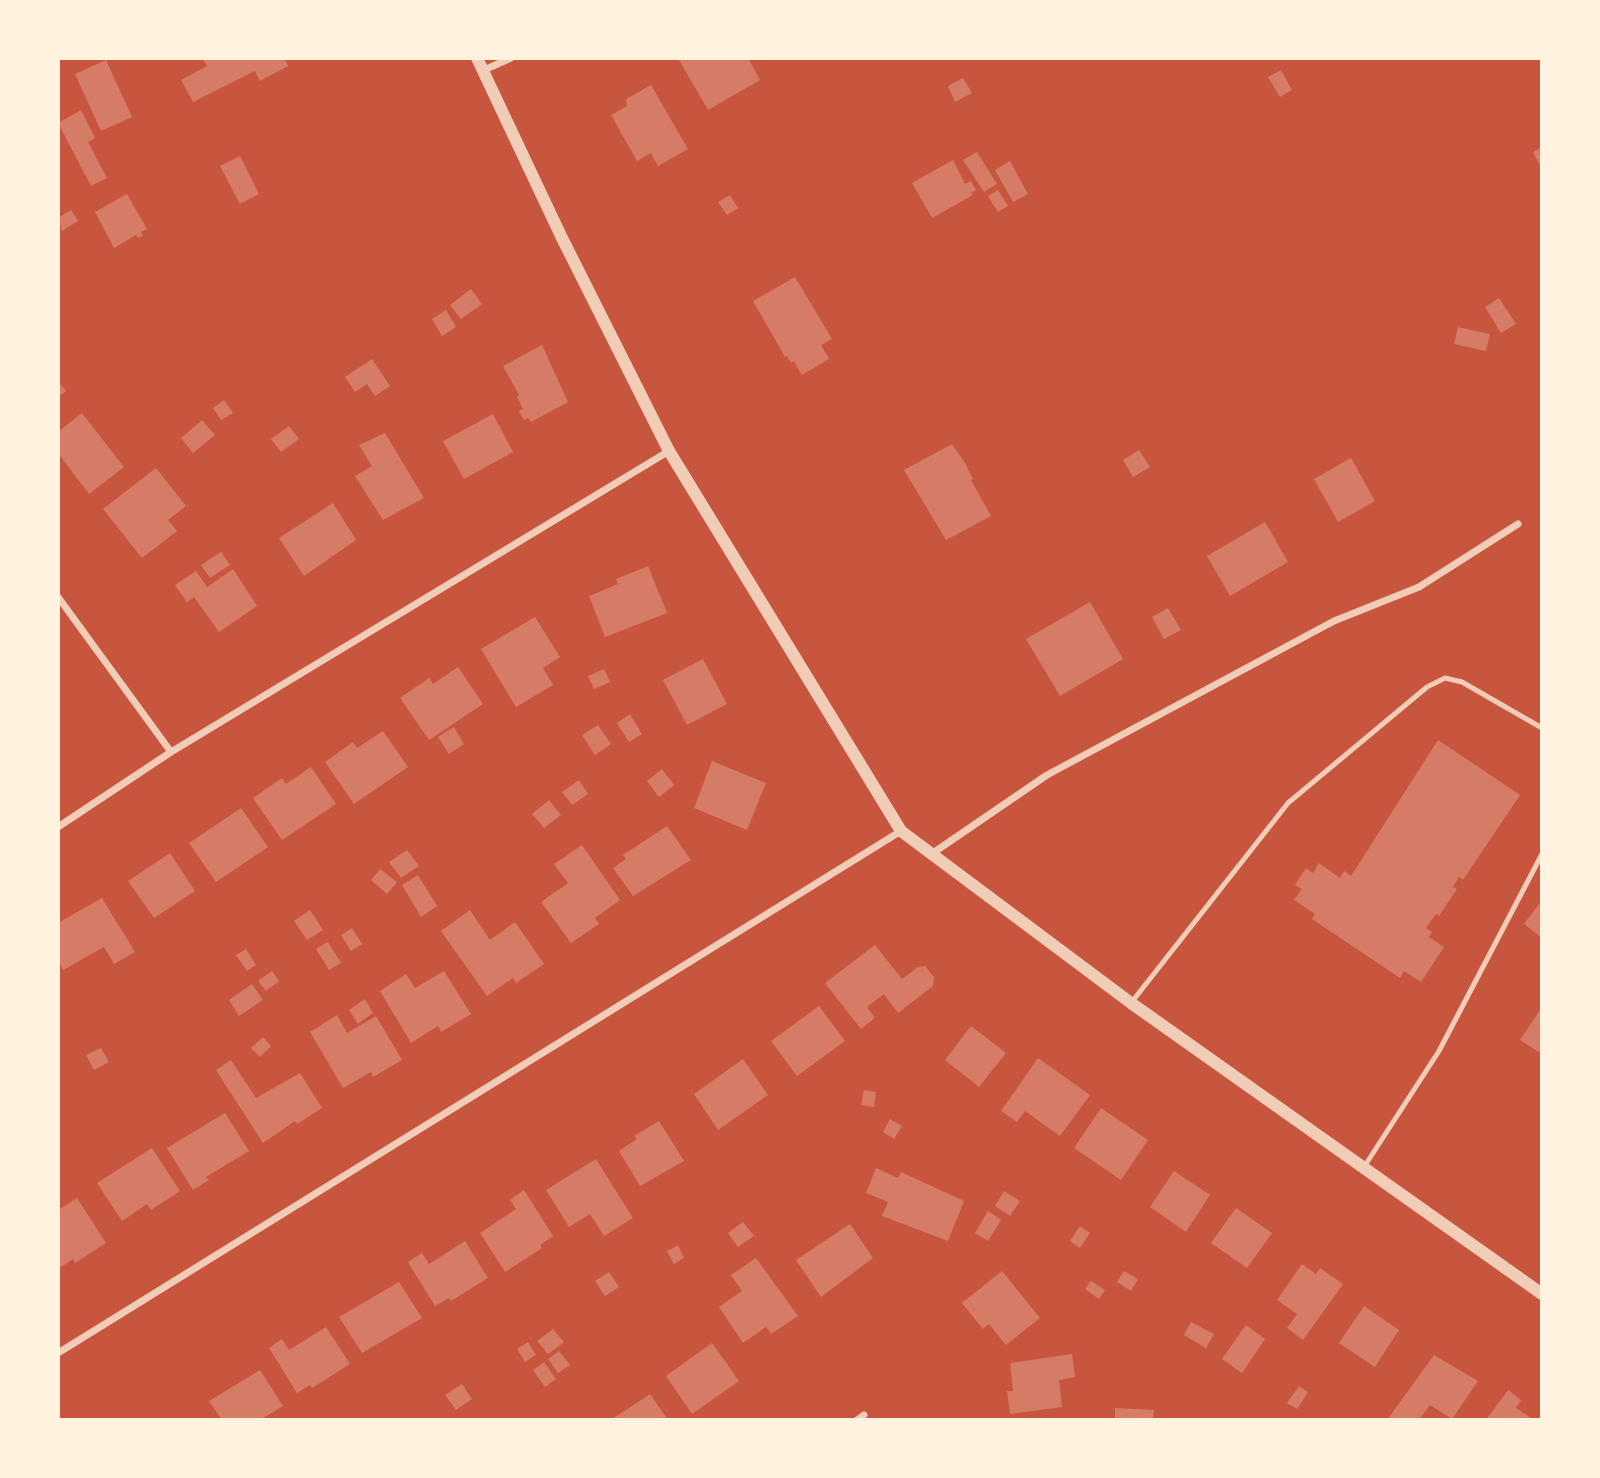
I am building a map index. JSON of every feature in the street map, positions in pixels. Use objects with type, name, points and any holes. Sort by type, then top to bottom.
[{"type":"street","points":[[477,58],[561,236],[669,451],[901,831],[1131,1003],[1542,1294]]},
{"type":"street","points":[[484,71],[511,58]]},
{"type":"street","points":[[58,827],[171,752],[669,451]]},
{"type":"street","points":[[930,855],[1046,775],[1334,621],[1419,587],[1518,524]]},
{"type":"street","points":[[58,597],[171,752]]},
{"type":"street","points":[[58,1353],[901,831]]},
{"type":"lane","points":[[1131,1003],[1288,803],[1427,687],[1445,678],[1462,682],[1542,728]]},
{"type":"lane","points":[[1363,1168],[1438,1051],[1542,854]]},
{"type":"building","points":[[202,58],[284,58],[288,66],[260,81],[255,71],[193,102],[181,80],[207,66]]},
{"type":"building","points":[[678,58],[748,58],[760,80],[708,110]]},
{"type":"building","points":[[106,60],[132,117],[101,131],[75,74]]},
{"type":"building","points":[[1281,70],[1292,90],[1280,97],[1268,77]]},
{"type":"building","points":[[963,78],[972,93],[955,102],[948,86]]},
{"type":"building","points":[[651,85],[688,149],[658,166],[651,153],[637,161],[611,115],[627,106],[626,99]]},
{"type":"building","points":[[81,110],[95,138],[88,142],[107,178],[91,186],[58,123]]},
{"type":"building","points":[[1542,147],[1542,170],[1533,152]]},
{"type":"building","points":[[977,152],[997,184],[984,192],[963,160]]},
{"type":"building","points":[[240,156],[259,194],[240,204],[220,166]]},
{"type":"building","points":[[953,160],[965,184],[971,181],[976,190],[971,193],[973,195],[932,218],[912,183]]},
{"type":"building","points":[[1010,161],[1028,194],[1013,202],[995,170]]},
{"type":"building","points":[[998,190],[1008,206],[998,212],[988,196]]},
{"type":"building","points":[[127,194],[147,229],[141,232],[143,236],[138,238],[136,235],[114,248],[95,212]]},
{"type":"building","points":[[730,195],[738,208],[727,215],[718,202]]},
{"type":"building","points":[[71,210],[78,221],[62,231],[58,218]]},
{"type":"building","points":[[795,277],[832,339],[821,345],[829,359],[802,375],[794,361],[791,363],[787,356],[785,357],[753,301]]},
{"type":"building","points":[[471,289],[482,304],[461,319],[450,305]]},
{"type":"building","points":[[1499,298],[1516,324],[1501,333],[1485,307]]},
{"type":"building","points":[[446,310],[456,327],[442,336],[432,319]]},
{"type":"building","points":[[1458,327],[1490,334],[1486,351],[1454,344]]},
{"type":"building","points":[[542,345],[568,402],[531,422],[528,418],[524,420],[519,411],[523,409],[517,397],[519,395],[503,366]]},
{"type":"building","points":[[372,359],[390,386],[375,396],[367,384],[355,392],[345,377]]},
{"type":"building","points":[[58,381],[66,391],[58,397]]},
{"type":"building","points":[[224,400],[233,413],[221,420],[213,408]]},
{"type":"building","points":[[82,413],[124,467],[89,494],[58,453],[58,432]]},
{"type":"building","points":[[493,414],[513,452],[464,479],[443,441]]},
{"type":"building","points":[[202,420],[215,435],[193,453],[181,438]]},
{"type":"building","points":[[289,426],[299,439],[281,452],[271,439]]},
{"type":"building","points":[[385,433],[424,498],[383,520],[355,476],[372,466],[359,445]]},
{"type":"building","points":[[952,444],[965,463],[973,479],[971,480],[991,516],[946,540],[904,470]]},
{"type":"building","points":[[1139,450],[1150,467],[1133,477],[1123,460]]},
{"type":"building","points":[[1351,458],[1375,501],[1338,522],[1314,479]]},
{"type":"building","points":[[156,468],[186,506],[168,520],[177,531],[142,558],[103,509]]},
{"type":"building","points":[[333,503],[356,540],[304,576],[279,538]]},
{"type":"building","points":[[1265,522],[1288,562],[1230,596],[1207,556]]},
{"type":"building","points":[[221,552],[230,565],[210,578],[201,565]]},
{"type":"building","points":[[648,566],[667,613],[605,637],[589,596],[618,584],[616,579]]},
{"type":"building","points":[[233,569],[257,606],[219,632],[194,597],[187,602],[175,585],[196,571],[207,587]]},
{"type":"building","points":[[1090,602],[1123,659],[1060,696],[1026,639]]},
{"type":"building","points":[[1168,608],[1181,630],[1164,639],[1152,617]]},
{"type":"building","points":[[535,617],[560,657],[543,668],[553,685],[516,707],[481,649]]},
{"type":"building","points":[[703,659],[727,704],[687,725],[663,680]]},
{"type":"building","points":[[458,667],[483,704],[429,740],[400,698],[429,678],[433,684]]},
{"type":"building","points":[[604,669],[610,682],[594,689],[588,676]]},
{"type":"building","points":[[630,714],[642,734],[629,742],[617,723]]},
{"type":"building","points":[[598,725],[611,744],[595,755],[582,735]]},
{"type":"building","points":[[454,727],[464,744],[449,754],[438,737]]},
{"type":"building","points":[[383,731],[408,767],[354,804],[325,762],[353,742],[357,748]]},
{"type":"building","points":[[1438,740],[1520,795],[1463,880],[1459,877],[1453,887],[1457,889],[1439,916],[1436,914],[1426,928],[1432,932],[1429,937],[1444,947],[1421,982],[1404,971],[1400,978],[1312,919],[1315,914],[1294,900],[1302,889],[1295,885],[1306,868],[1313,873],[1319,863],[1340,878],[1344,871],[1351,876]]},
{"type":"building","points":[[712,761],[766,783],[747,830],[694,808]]},
{"type":"building","points":[[311,767],[336,804],[282,840],[253,798],[282,778],[286,784]]},
{"type":"building","points":[[662,769],[674,785],[659,797],[647,781]]},
{"type":"building","points":[[579,780],[588,794],[572,805],[562,792]]},
{"type":"building","points":[[549,800],[561,815],[544,828],[532,814]]},
{"type":"building","points":[[241,808],[268,847],[216,882],[189,843]]},
{"type":"building","points":[[667,826],[691,860],[633,896],[613,868],[626,859],[623,855]]},
{"type":"building","points":[[582,845],[620,900],[595,918],[599,924],[571,943],[541,902],[568,883],[554,864]]},
{"type":"building","points":[[407,850],[419,866],[401,878],[389,862]]},
{"type":"building","points":[[170,853],[195,891],[154,918],[128,881]]},
{"type":"building","points":[[380,869],[397,882],[387,894],[371,880]]},
{"type":"building","points":[[418,875],[437,906],[421,917],[402,885]]},
{"type":"building","points":[[102,898],[135,952],[114,964],[104,947],[63,970],[58,960],[58,923]]},
{"type":"building","points":[[1542,900],[1542,938],[1524,924]]},
{"type":"building","points":[[310,910],[323,930],[307,940],[294,921]]},
{"type":"building","points":[[470,910],[490,940],[515,922],[544,964],[516,983],[513,978],[487,996],[441,931]]},
{"type":"building","points":[[352,928],[362,944],[351,951],[341,935]]},
{"type":"building","points":[[328,942],[341,963],[329,970],[316,949]]},
{"type":"building","points":[[875,945],[902,979],[918,967],[925,966],[934,977],[933,986],[898,1013],[884,994],[867,1007],[875,1018],[861,1029],[825,983]]},
{"type":"building","points":[[246,949],[256,965],[247,971],[236,955]]},
{"type":"building","points":[[272,971],[279,981],[266,991],[258,981]]},
{"type":"building","points":[[444,971],[471,1014],[441,1032],[438,1026],[411,1043],[380,991],[406,974],[415,988]]},
{"type":"building","points":[[252,984],[263,1000],[239,1016],[229,1000]]},
{"type":"building","points":[[365,999],[373,1013],[358,1024],[349,1010]]},
{"type":"building","points":[[819,1006],[845,1041],[797,1076],[771,1041]]},
{"type":"building","points":[[1542,1007],[1542,1054],[1520,1040]]},
{"type":"building","points":[[337,1015],[347,1033],[376,1016],[402,1060],[373,1077],[371,1072],[343,1088],[310,1032]]},
{"type":"building","points":[[971,1026],[1006,1053],[979,1087],[945,1060]]},
{"type":"building","points":[[263,1037],[271,1046],[260,1057],[251,1048]]},
{"type":"building","points":[[101,1048],[109,1062],[94,1070],[86,1055]]},
{"type":"building","points":[[1038,1058],[1090,1095],[1060,1136],[1025,1111],[1017,1122],[1001,1111]]},
{"type":"building","points":[[743,1059],[768,1095],[718,1130],[694,1094]]},
{"type":"building","points":[[231,1060],[256,1098],[300,1073],[322,1108],[297,1124],[295,1121],[263,1143],[216,1070]]},
{"type":"building","points":[[864,1090],[876,1092],[874,1107],[861,1105]]},
{"type":"building","points":[[1101,1108],[1148,1140],[1121,1180],[1074,1148]]},
{"type":"building","points":[[225,1113],[249,1151],[206,1177],[209,1180],[193,1190],[167,1148]]},
{"type":"building","points":[[890,1119],[902,1126],[894,1139],[883,1132]]},
{"type":"building","points":[[659,1121],[684,1161],[640,1186],[619,1151],[637,1139],[634,1136]]},
{"type":"building","points":[[152,1148],[180,1191],[151,1210],[147,1204],[122,1221],[97,1183]]},
{"type":"building","points":[[596,1159],[633,1218],[604,1236],[590,1214],[569,1227],[546,1190]]},
{"type":"building","points":[[876,1168],[898,1178],[901,1172],[964,1201],[948,1241],[882,1216],[888,1202],[866,1193]]},
{"type":"building","points":[[1174,1171],[1210,1195],[1186,1232],[1150,1207]]},
{"type":"building","points":[[524,1190],[553,1236],[540,1245],[542,1248],[505,1272],[480,1233],[516,1209],[510,1200]]},
{"type":"building","points":[[1004,1191],[1020,1201],[1010,1216],[995,1206]]},
{"type":"building","points":[[77,1198],[106,1243],[75,1263],[73,1259],[58,1269],[58,1205],[60,1209]]},
{"type":"building","points":[[1236,1208],[1272,1233],[1247,1268],[1211,1243]]},
{"type":"building","points":[[988,1211],[1001,1220],[988,1241],[975,1233]]},
{"type":"building","points":[[743,1222],[754,1236],[738,1247],[728,1233]]},
{"type":"building","points":[[850,1224],[873,1258],[821,1297],[796,1260]]},
{"type":"building","points":[[1080,1226],[1090,1233],[1080,1248],[1070,1241]]},
{"type":"building","points":[[465,1241],[488,1278],[451,1301],[449,1298],[435,1306],[408,1262],[422,1253],[429,1264]]},
{"type":"building","points":[[678,1245],[684,1258],[674,1264],[667,1251]]},
{"type":"building","points":[[756,1258],[798,1316],[771,1334],[766,1327],[743,1343],[719,1307],[742,1291],[731,1275]]},
{"type":"building","points":[[1302,1264],[1316,1274],[1320,1268],[1343,1284],[1303,1340],[1287,1328],[1297,1314],[1277,1300]]},
{"type":"building","points":[[1002,1271],[1040,1318],[1006,1345],[989,1324],[983,1329],[962,1303]]},
{"type":"building","points":[[1124,1271],[1138,1279],[1131,1291],[1117,1282]]},
{"type":"building","points":[[609,1272],[619,1287],[605,1296],[595,1281]]},
{"type":"building","points":[[1091,1281],[1105,1290],[1099,1299],[1085,1289]]},
{"type":"building","points":[[399,1282],[422,1318],[362,1353],[339,1317]]},
{"type":"building","points":[[1364,1306],[1399,1330],[1375,1367],[1339,1343]]},
{"type":"building","points":[[1191,1322],[1214,1334],[1206,1348],[1184,1335]]},
{"type":"building","points":[[1246,1325],[1265,1339],[1242,1373],[1222,1359]]},
{"type":"building","points":[[326,1327],[350,1364],[312,1388],[310,1385],[297,1393],[269,1348],[282,1339],[289,1350]]},
{"type":"building","points":[[553,1329],[564,1342],[548,1354],[537,1341]]},
{"type":"building","points":[[528,1342],[536,1355],[525,1362],[517,1349]]},
{"type":"building","points":[[712,1343],[739,1381],[692,1414],[666,1376]]},
{"type":"building","points":[[559,1351],[570,1365],[558,1373],[548,1359]]},
{"type":"building","points":[[1072,1354],[1075,1377],[1059,1380],[1062,1407],[1010,1414],[1007,1391],[1013,1391],[1010,1363]]},
{"type":"building","points":[[1434,1355],[1478,1381],[1452,1419],[1430,1405],[1419,1420],[1387,1420]]},
{"type":"building","points":[[544,1362],[556,1379],[545,1387],[533,1370]]},
{"type":"building","points":[[260,1370],[283,1406],[260,1420],[222,1420],[209,1401]]},
{"type":"building","points":[[462,1384],[472,1399],[456,1410],[445,1395]]},
{"type":"building","points":[[1299,1386],[1308,1392],[1297,1409],[1287,1403]]},
{"type":"building","points":[[1508,1390],[1521,1400],[1516,1408],[1534,1420],[1486,1420]]},
{"type":"building","points":[[650,1394],[668,1420],[610,1420],[623,1412]]},
{"type":"building","points":[[1115,1408],[1154,1410],[1153,1420],[1115,1420]]}]
